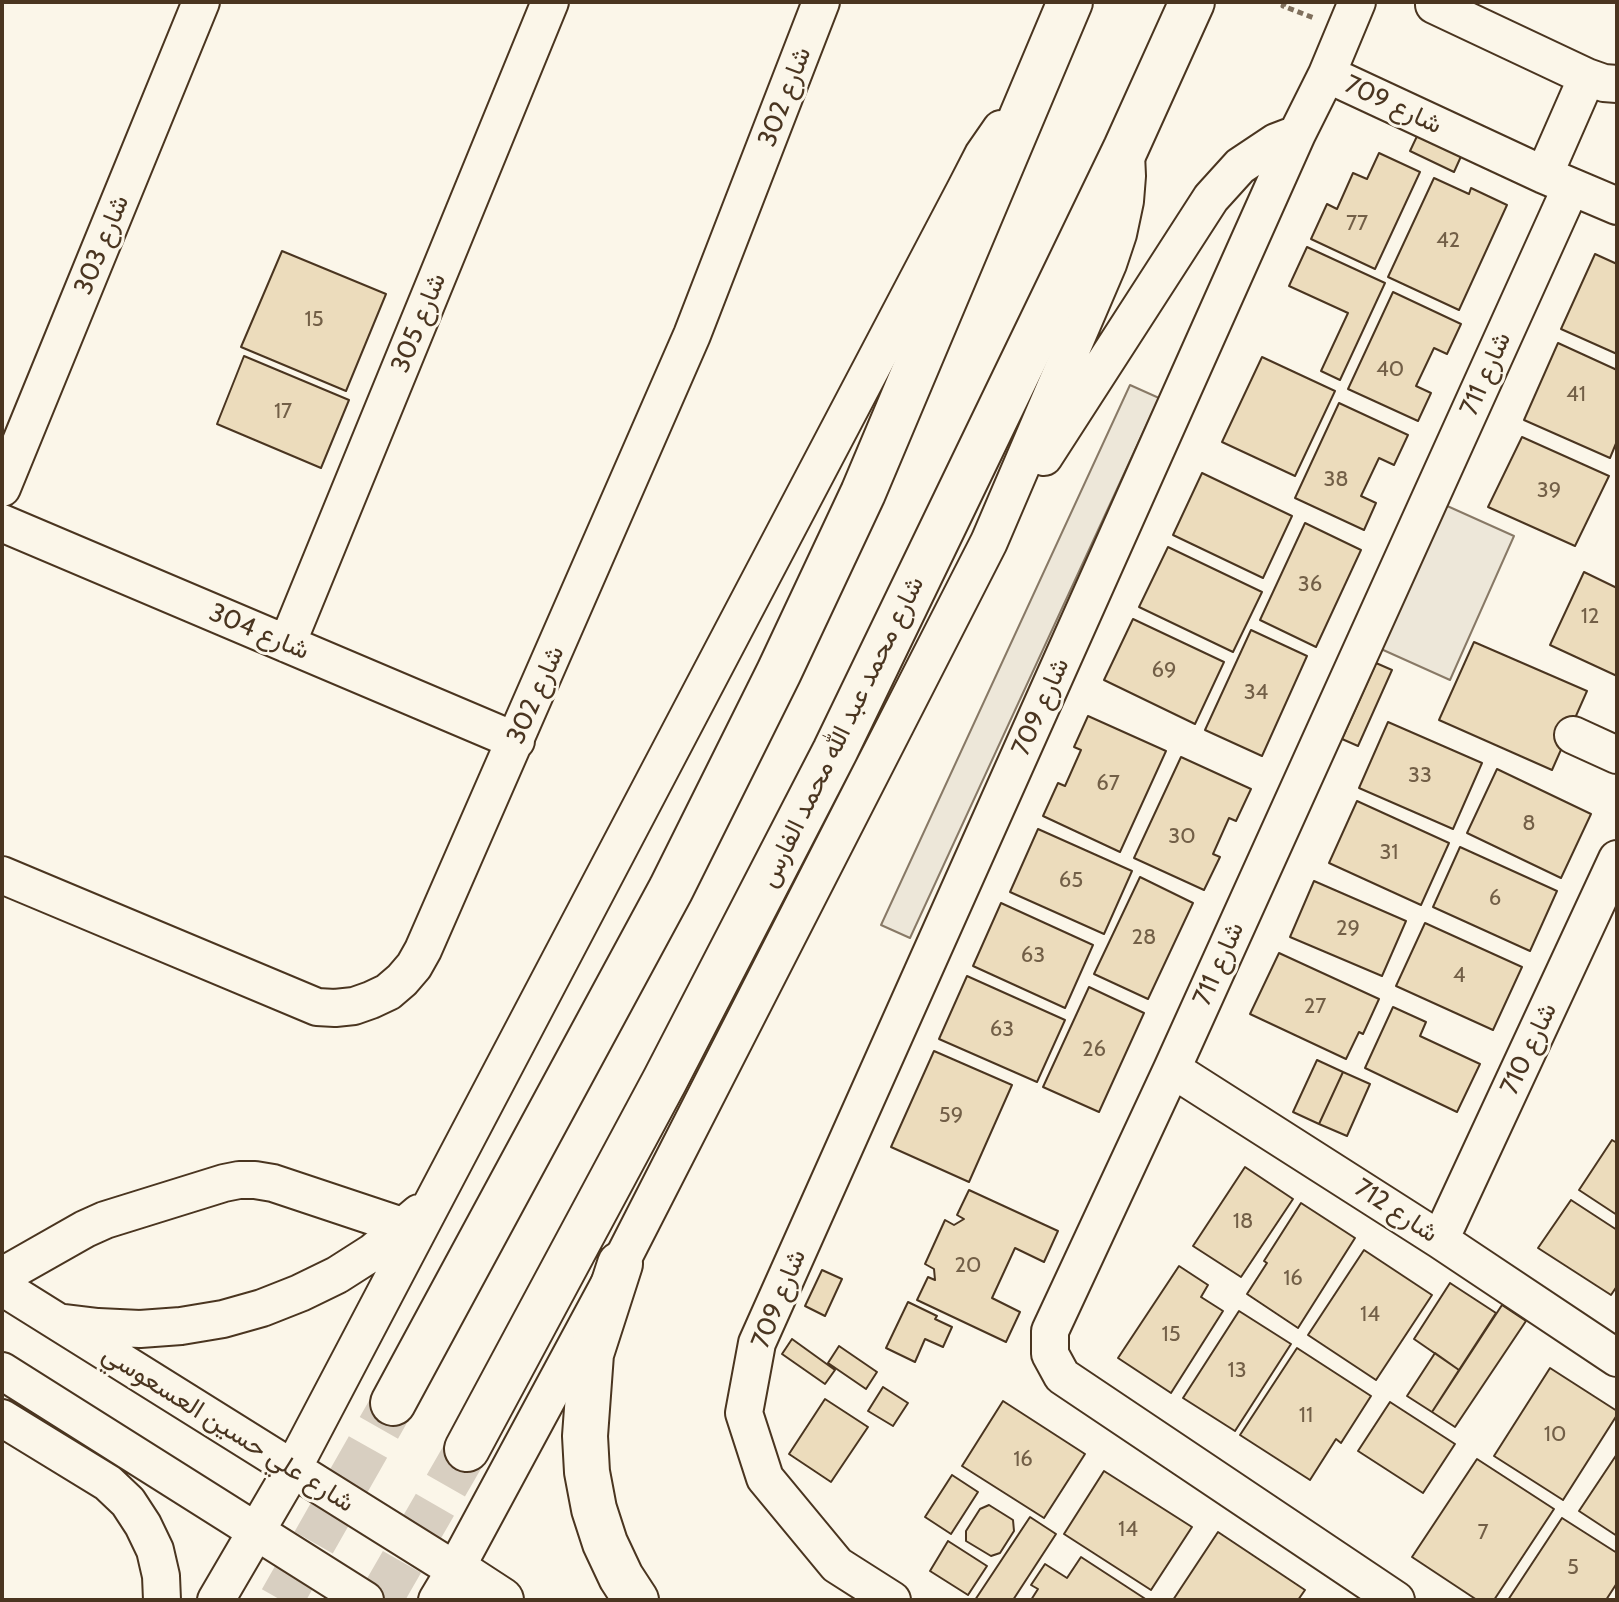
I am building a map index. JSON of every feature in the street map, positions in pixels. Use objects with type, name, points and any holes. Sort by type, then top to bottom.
[{"type":"main road","points":[[393,1403],[671,889],[779,672],[863,493],[1070,2]]},
{"type":"main road","name":"شارع محمد عبد الله محمد الفارس","points":[[467,1449],[658,1094],[835,751],[1126,148],[1192,2]]},
{"type":"main road","points":[[620,1264],[591,1354],[585,1436],[587,1472],[594,1509],[605,1543],[636,1600]]},
{"type":"main road","points":[[446,1585],[501,1600]]},
{"type":"street","name":"شارع 303","points":[[2,488],[201,2]]},
{"type":"street","name":"شارع 305","points":[[287,644],[550,2]]},
{"type":"street","name":"شارع 302","points":[[2,875],[317,1007],[354,1006],[388,992],[402,980],[423,950],[692,335],[821,2]]},
{"type":"street","points":[[1327,74],[1357,2]]},
{"type":"street","points":[[1434,5],[1602,80]]},
{"type":"street","name":"شارع 709","points":[[892,1600],[837,1565],[765,1478],[744,1413],[757,1343],[1297,134],[1327,74],[1617,206]]},
{"type":"street","name":"شارع 711","points":[[1396,1600],[1062,1376],[1050,1354],[1050,1331],[1172,1069],[1602,80]]},
{"type":"street","points":[[216,1600],[292,1470],[983,155],[1034,87]]},
{"type":"street","points":[[989,542],[1211,198],[1240,166],[1267,147],[1297,134]]},
{"type":"street","points":[[446,1585],[620,1264],[989,542],[1108,264],[1125,201],[1126,148]]},
{"type":"street","name":"شارع 304","points":[[2,523],[516,741]]},
{"type":"street","points":[[1573,735],[1617,755]]},
{"type":"street","name":"شارع 710","points":[[1440,1240],[1617,859]]},
{"type":"street","name":"شارع 712","points":[[1172,1069],[1440,1240],[1617,1358]]},
{"type":"street","points":[[2,1276],[105,1220],[239,1180],[273,1183],[405,1227]]},
{"type":"street","points":[[57,1322],[140,1329],[181,1326],[223,1319],[275,1303],[325,1281],[373,1252],[435,1198]]},
{"type":"street","name":"شارع علي حسين العسعوسي","points":[[2,1287],[292,1470],[446,1585]]},
{"type":"street","points":[[2,1371],[365,1600]]},
{"type":"street","points":[[2,1418],[108,1483],[128,1502],[155,1550],[162,1600]]},
{"type":"shaded area","points":[[1130,385],[1159,398],[910,938],[881,925]]},
{"type":"shaded area","points":[[1445,505],[1514,536],[1450,680],[1381,649]]},
{"type":"building","points":[[1419,132],[1463,152],[1454,172],[1410,151]]},
{"type":"building","points":[[1379,153],[1420,172],[1375,269],[1311,239],[1327,204],[1337,209],[1353,173],[1367,179]]},
{"type":"building","points":[[1434,178],[1469,194],[1471,188],[1507,205],[1459,310],[1388,277]]},
{"type":"building","points":[[1307,247],[1385,283],[1340,380],[1321,371],[1348,313],[1289,286]]},
{"type":"building","points":[[282,251],[386,294],[346,391],[241,347]]},
{"type":"building","points":[[1595,254],[1617,264],[1617,354],[1561,329]]},
{"type":"building","points":[[1393,292],[1461,324],[1447,354],[1434,348],[1416,386],[1431,393],[1418,421],[1348,389]]},
{"type":"building","points":[[1558,343],[1617,370],[1617,441],[1610,458],[1524,420]]},
{"type":"building","points":[[244,356],[349,400],[321,468],[217,424]]},
{"type":"building","points":[[1262,357],[1335,391],[1295,476],[1222,442]]},
{"type":"building","points":[[1339,403],[1408,435],[1394,465],[1379,458],[1361,496],[1376,503],[1364,530],[1295,498]]},
{"type":"building","points":[[1522,437],[1609,476],[1575,546],[1488,507]]},
{"type":"building","points":[[1202,473],[1292,516],[1263,578],[1173,535]]},
{"type":"building","points":[[1305,523],[1361,550],[1316,647],[1260,620]]},
{"type":"building","points":[[1168,547],[1262,592],[1233,652],[1139,607]]},
{"type":"building","points":[[1584,572],[1617,588],[1617,676],[1550,645]]},
{"type":"building","points":[[1133,619],[1224,662],[1195,724],[1104,680]]},
{"type":"building","points":[[1251,630],[1307,656],[1262,756],[1205,730]]},
{"type":"building","points":[[1474,642],[1587,691],[1552,770],[1439,720]]},
{"type":"building","points":[[1376,663],[1392,670],[1358,746],[1342,739]]},
{"type":"building","points":[[1088,716],[1166,751],[1120,852],[1043,816],[1058,783],[1065,786],[1081,750],[1074,747]]},
{"type":"building","points":[[1388,722],[1482,763],[1453,829],[1359,788]]},
{"type":"building","points":[[1181,757],[1251,789],[1236,821],[1229,818],[1213,854],[1220,857],[1204,890],[1134,858]]},
{"type":"building","points":[[1497,769],[1591,814],[1561,878],[1467,833]]},
{"type":"building","points":[[1357,801],[1449,843],[1421,905],[1329,863]]},
{"type":"building","points":[[1038,829],[1132,871],[1104,934],[1010,892]]},
{"type":"building","points":[[1460,847],[1557,891],[1530,951],[1433,907]]},
{"type":"building","points":[[1140,877],[1193,903],[1148,999],[1094,974]]},
{"type":"building","points":[[1314,881],[1406,921],[1382,976],[1290,937]]},
{"type":"building","points":[[1001,903],[1093,945],[1065,1008],[973,966]]},
{"type":"building","points":[[1425,923],[1522,967],[1493,1030],[1396,986]]},
{"type":"building","points":[[1279,953],[1379,999],[1363,1034],[1359,1032],[1346,1059],[1250,1014]]},
{"type":"building","points":[[967,976],[1065,1020],[1037,1082],[939,1039]]},
{"type":"building","points":[[1089,987],[1144,1013],[1099,1112],[1043,1087]]},
{"type":"building","points":[[1393,1007],[1426,1022],[1420,1036],[1480,1064],[1457,1112],[1365,1068]]},
{"type":"building","points":[[934,1051],[1012,1085],[969,1182],[891,1147]]},
{"type":"building","points":[[1317,1060],[1343,1072],[1319,1124],[1293,1112]]},
{"type":"building","points":[[1343,1072],[1370,1084],[1347,1136],[1319,1124]]},
{"type":"building","points":[[1612,1140],[1617,1143],[1617,1215],[1579,1190]]},
{"type":"building","points":[[1245,1167],[1293,1199],[1241,1277],[1193,1246]]},
{"type":"building","points":[[969,1190],[1058,1231],[1044,1262],[1015,1248],[992,1298],[1020,1312],[1006,1342],[917,1300],[928,1277],[935,1280],[934,1269],[925,1264],[945,1220],[954,1225],[964,1219],[957,1215]]},
{"type":"building","points":[[1571,1200],[1617,1230],[1617,1286],[1611,1295],[1538,1248]]},
{"type":"building","points":[[1301,1203],[1355,1238],[1298,1328],[1247,1294]]},
{"type":"building","points":[[1364,1250],[1432,1295],[1376,1380],[1308,1335]]},
{"type":"building","points":[[1179,1266],[1208,1285],[1201,1297],[1223,1311],[1171,1393],[1118,1358]]},
{"type":"building","points":[[822,1270],[842,1279],[825,1316],[805,1306]]},
{"type":"building","points":[[1450,1283],[1496,1313],[1459,1370],[1414,1339]]},
{"type":"building","points":[[908,1302],[952,1327],[943,1347],[925,1339],[915,1362],[886,1348]]},
{"type":"building","points":[[1502,1305],[1526,1321],[1455,1427],[1432,1412]]},
{"type":"building","points":[[1239,1311],[1291,1344],[1235,1431],[1183,1398]]},
{"type":"building","points":[[792,1339],[835,1370],[825,1384],[782,1354]]},
{"type":"building","points":[[839,1346],[877,1372],[866,1389],[828,1363]]},
{"type":"building","points":[[1297,1348],[1371,1396],[1341,1443],[1336,1439],[1310,1480],[1240,1435]]},
{"type":"building","points":[[1435,1353],[1459,1370],[1432,1412],[1407,1396]]},
{"type":"building","points":[[1550,1368],[1617,1411],[1563,1500],[1494,1456]]},
{"type":"building","points":[[883,1387],[908,1403],[893,1426],[868,1411]]},
{"type":"building","points":[[825,1399],[868,1427],[831,1482],[789,1454]]},
{"type":"building","points":[[1003,1401],[1085,1454],[1044,1518],[962,1466]]},
{"type":"building","points":[[1390,1402],[1455,1444],[1423,1493],[1358,1451]]},
{"type":"building","points":[[1617,1454],[1617,1536],[1579,1511]]},
{"type":"building","points":[[1477,1459],[1554,1509],[1494,1600],[1477,1600],[1412,1557]]},
{"type":"building","points":[[1104,1471],[1192,1527],[1151,1590],[1064,1534]]},
{"type":"building","points":[[952,1475],[978,1492],[951,1534],[925,1517]]},
{"type":"building","points":[[989,1505],[1013,1520],[1014,1531],[1000,1553],[991,1556],[966,1541],[966,1531],[980,1509]]},
{"type":"building","points":[[1030,1517],[1056,1534],[1013,1600],[975,1600]]},
{"type":"building","points":[[1562,1518],[1617,1553],[1617,1583],[1606,1600],[1508,1600]]},
{"type":"building","points":[[1218,1532],[1305,1590],[1298,1600],[1173,1600]]},
{"type":"building","points":[[948,1541],[987,1566],[968,1595],[930,1571]]},
{"type":"building","points":[[1081,1557],[1147,1600],[1031,1600],[1038,1589],[1031,1585],[1045,1564],[1067,1578]]},
{"type":"tunnel","points":[[281,1600],[393,1403]]},
{"type":"tunnel","points":[[380,1600],[467,1449]]}]
